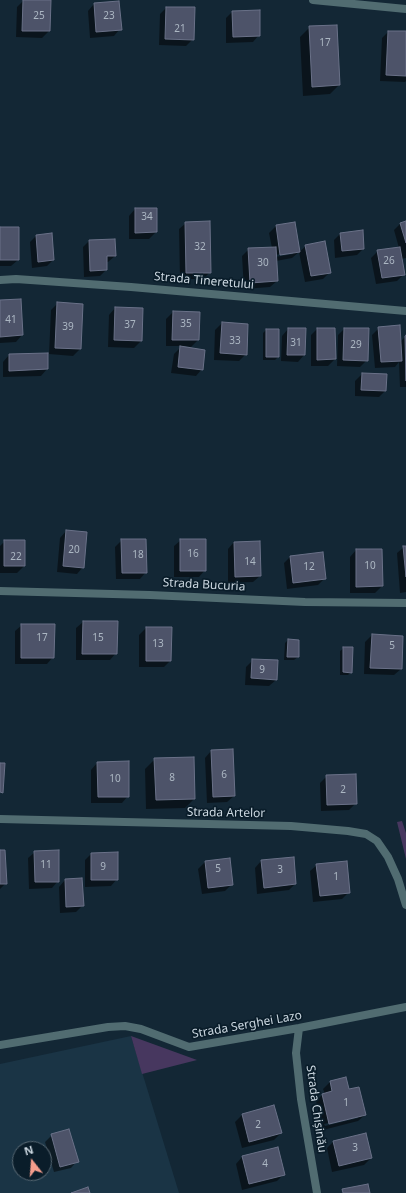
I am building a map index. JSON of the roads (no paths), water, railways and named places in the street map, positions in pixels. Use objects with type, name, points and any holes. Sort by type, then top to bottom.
[{"type":"street","points":[[313,0],[406,10]]},
{"type":"street","name":"Strada Tineretului","points":[[0,280],[131,287],[406,310]]},
{"type":"street","name":"Strada Bucuria","points":[[0,592],[150,595],[305,602],[406,603]]},
{"type":"street","name":"Strada Artelor","points":[[0,819],[290,826],[348,830],[366,834],[377,842],[388,857],[398,879],[406,905]]},
{"type":"street","name":"Strada Serghei Lazo","points":[[0,1045],[108,1027],[125,1026],[141,1029],[189,1047],[299,1028],[406,1007]]},
{"type":"street","name":"Strada Chișinău","points":[[299,1028],[296,1053],[299,1084],[317,1193]]}]
